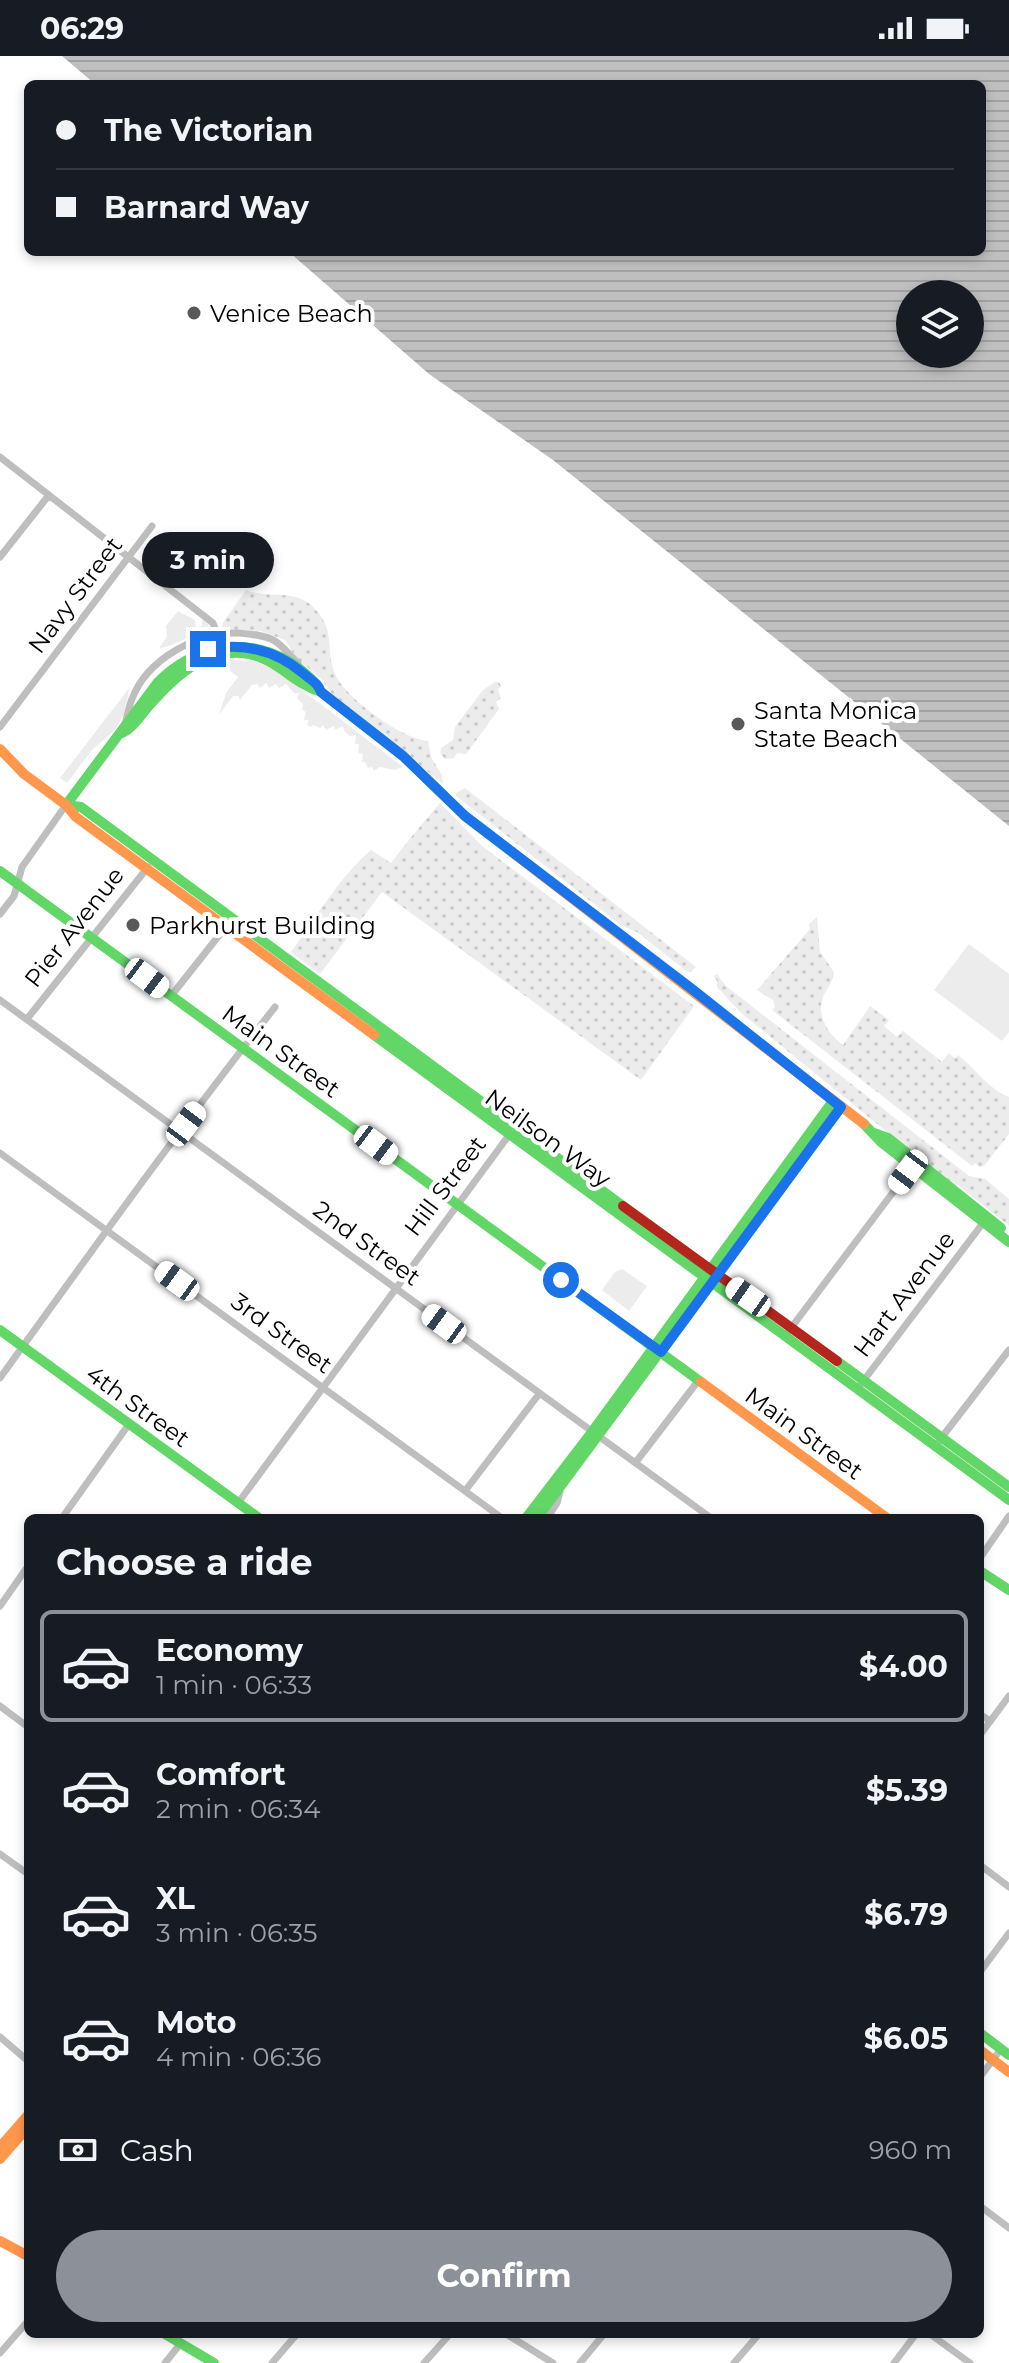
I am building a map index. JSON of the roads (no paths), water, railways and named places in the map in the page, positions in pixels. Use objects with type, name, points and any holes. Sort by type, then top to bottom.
[{"type":"main road","points":[[66,805],[166,674],[189,657],[208,649],[236,646],[267,651],[287,661],[315,682],[321,692]]},
{"type":"main road","points":[[124,729],[130,729],[173,677],[191,664],[217,655],[238,653],[267,659],[283,667],[312,689],[321,692],[403,756],[465,816],[1009,1234]]},
{"type":"main road","name":"Neilson Way","points":[[0,749],[24,774],[66,805],[76,817],[150,865],[860,1385],[1009,1487]]},
{"type":"main road","name":"Main Street","points":[[0,871],[881,1514]]},
{"type":"main road","points":[[540,1514],[837,1104]]},
{"type":"main road","points":[[874,1132],[881,1142],[1009,1242]]},
{"type":"main road","name":"4th Street","points":[[0,1330],[251,1514]]},
{"type":"main road","points":[[529,1514],[596,1434]]},
{"type":"main road","name":"Neilson Way","points":[[939,1441],[1009,1500]]},
{"type":"main road","points":[[984,1574],[1009,1590]]},
{"type":"main road","points":[[984,2036],[1005,2052]]},
{"type":"main road","points":[[984,2053],[1009,2072]]},
{"type":"main road","points":[[0,2147],[24,2120]]},
{"type":"main road","points":[[0,2159],[24,2132]]},
{"type":"main road","points":[[0,2241],[24,2254]]},
{"type":"main road","points":[[172,2338],[214,2363]]},
{"type":"street","points":[[0,457],[213,623],[217,634]]},
{"type":"street","points":[[0,557],[49,495]]},
{"type":"street","name":"Navy Street","points":[[0,727],[152,526]]},
{"type":"street","points":[[124,729],[135,692],[154,668],[182,647],[217,634],[246,634],[270,639],[310,673],[315,682]]},
{"type":"street","points":[[0,914],[14,896],[22,867],[66,805]]},
{"type":"street","name":"Pier Avenue","points":[[27,1019],[150,865]]},
{"type":"street","points":[[171,996],[229,923]]},
{"type":"street","name":"2nd Street","points":[[0,1000],[706,1514]]},
{"type":"street","points":[[0,1378],[164,1149],[275,1007]]},
{"type":"street","name":"Hill Street","points":[[238,1503],[512,1130]]},
{"type":"street","name":"3rd Street","points":[[0,1153],[493,1514]]},
{"type":"street","points":[[788,1332],[912,1167]]},
{"type":"street","name":"Hart Avenue","points":[[860,1385],[983,1223]]},
{"type":"street","points":[[939,1441],[1009,1350]]},
{"type":"street","points":[[636,1462],[698,1381]]},
{"type":"street","points":[[465,1491],[539,1394]]},
{"type":"street","points":[[65,1514],[129,1424]]},
{"type":"street","points":[[550,1514],[563,1484]]},
{"type":"street","points":[[984,1552],[1009,1516]]},
{"type":"street","points":[[0,1606],[24,1572]]},
{"type":"street","points":[[984,1729],[1009,1696]]},
{"type":"street","points":[[0,1706],[24,1724]]},
{"type":"street","points":[[984,1717],[990,1721]]},
{"type":"street","points":[[0,1854],[24,1871]]},
{"type":"street","points":[[984,1868],[1009,1887]]},
{"type":"street","points":[[984,1967],[1009,1933]]},
{"type":"street","points":[[0,2037],[24,2058]]},
{"type":"street","points":[[984,2071],[992,2060],[1005,2052]]},
{"type":"street","points":[[984,2209],[1009,2228]]},
{"type":"street","points":[[0,2353],[24,2326]]},
{"type":"street","points":[[272,2363],[294,2338]]},
{"type":"street","points":[[424,2363],[446,2338]]},
{"type":"street","points":[[512,2338],[553,2363]]},
{"type":"street","points":[[580,2363],[601,2338]]},
{"type":"street","points":[[734,2363],[756,2338]]},
{"type":"street","points":[[894,2363],[913,2338]]},
{"type":"street","points":[[936,2338],[970,2363]]},
{"type":"street","points":[[165,2363],[181,2343]]},
{"type":"place","name":"Venice Beach","points":[[194,313]]},
{"type":"place","name":"Santa Monica State Beach","points":[[738,724]]},
{"type":"place","name":"Parkhurst Building","points":[[133,925]]}]
